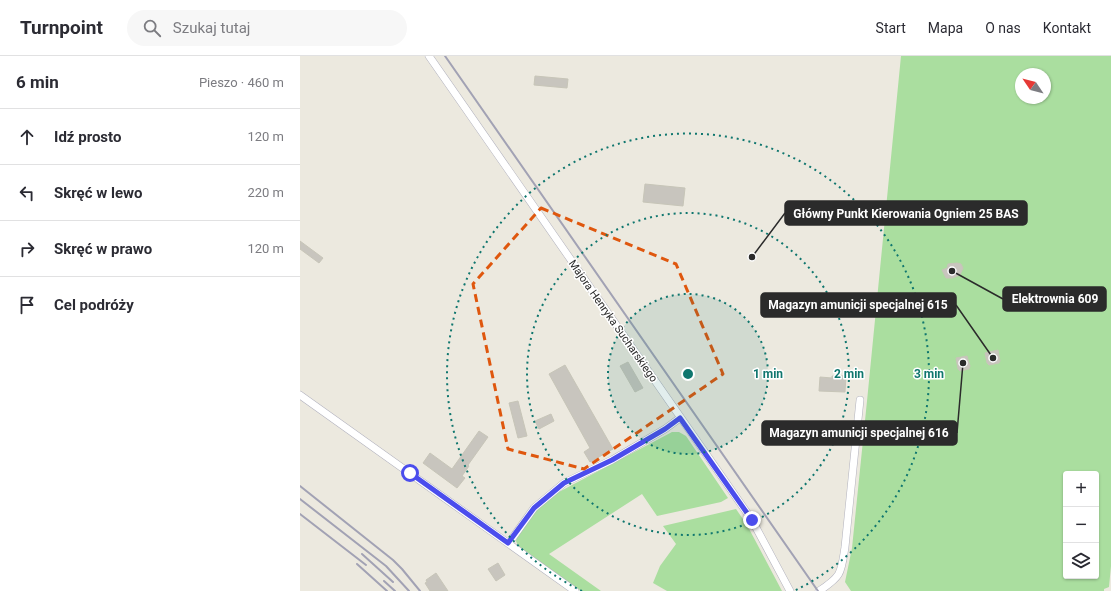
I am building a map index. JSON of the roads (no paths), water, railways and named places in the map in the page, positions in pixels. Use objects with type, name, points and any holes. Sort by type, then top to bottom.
[{"type":"street","name":"Majora Henryka Sucharskiego","points":[[429,56],[752,520],[790,591]]},
{"type":"street","points":[[300,395],[575,591]]},
{"type":"street","points":[[819,591],[835,581],[842,567],[860,400]]},
{"type":"street","points":[[508,543],[534,508],[564,483],[612,460],[665,429],[680,418]]},
{"type":"railway","points":[[445,56],[818,591]]},
{"type":"railway","points":[[300,486],[393,560],[420,591]]},
{"type":"railway","points":[[300,499],[386,566],[409,591]]},
{"type":"railway","points":[[300,514],[366,565]]},
{"type":"railway","points":[[362,554],[393,582]]},
{"type":"railway","points":[[357,564],[387,591]]},
{"type":"railway","points":[[384,581],[395,591]]},
{"type":"place","name":"Główny Punkt Kierowania Ogniem 25 BAS","points":[[752,257]]},
{"type":"place","name":"Elektrownia 609","points":[[952,271]]},
{"type":"place","name":"Magazyn amunicji specjalnej 615","points":[[993,358]]},
{"type":"place","name":"Magazyn amunicji specjalnej 616","points":[[963,363]]}]
